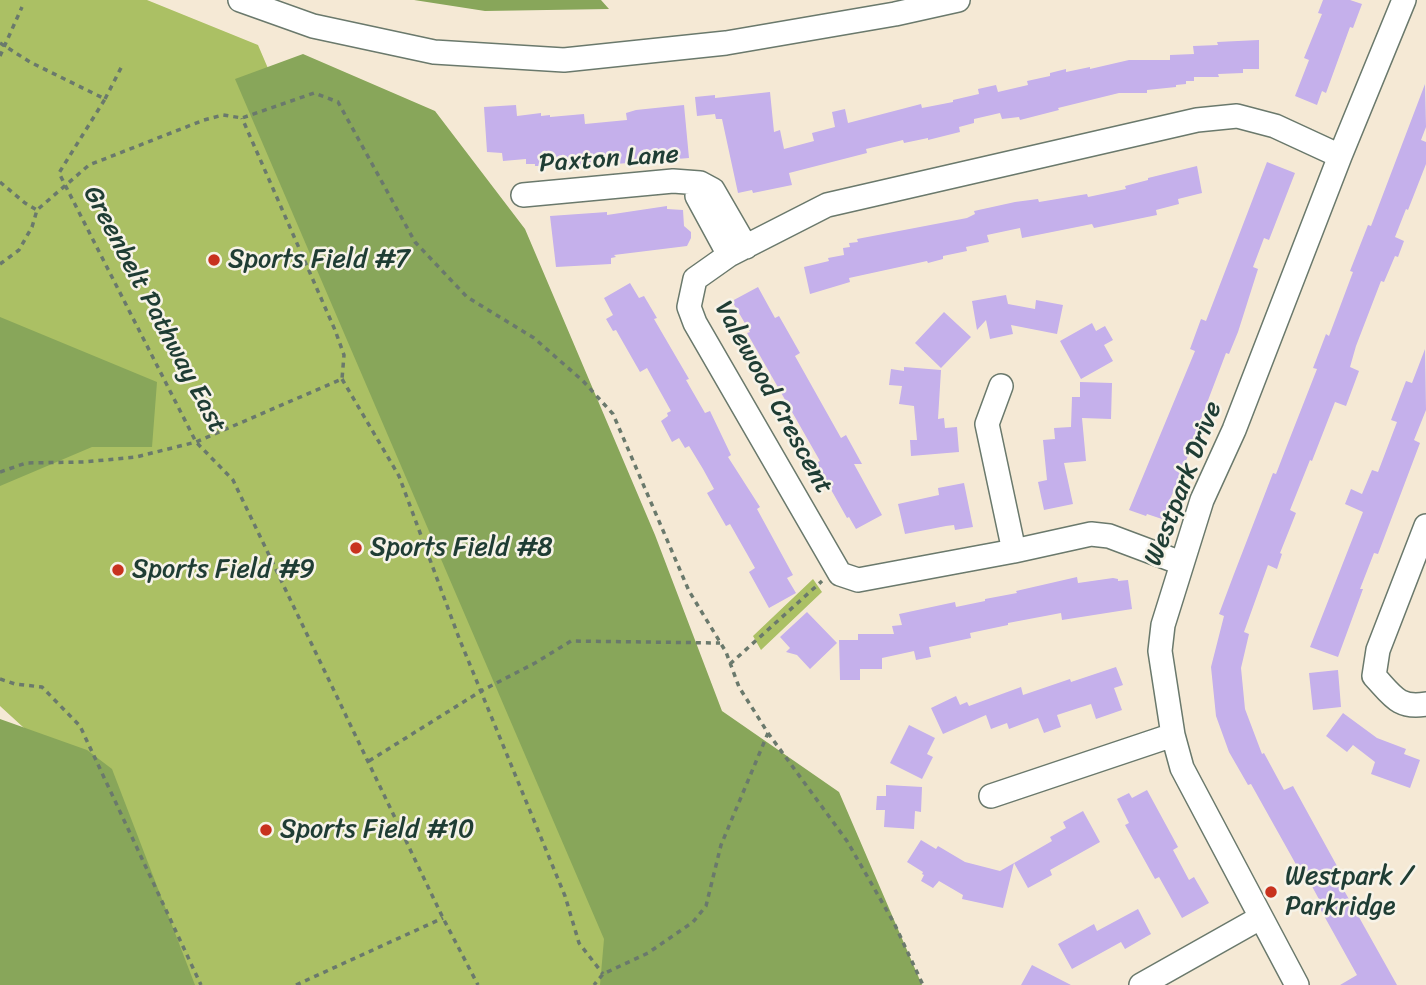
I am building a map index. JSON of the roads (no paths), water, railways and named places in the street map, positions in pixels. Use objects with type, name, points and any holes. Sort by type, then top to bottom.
[{"type":"street","points":[[240,0],[313,26],[434,52],[565,60],[726,43],[895,14],[958,0]]},
{"type":"street","name":"Westpark Drive","points":[[1297,985],[1182,768],[1172,735],[1160,651],[1163,625],[1202,500],[1234,430],[1340,156],[1404,0]]},
{"type":"street","name":"Valewood Crescent","points":[[1014,551],[858,580],[840,574],[695,323],[690,307],[695,279],[738,251],[827,205],[1197,120],[1237,116],[1275,125],[1340,156]]},
{"type":"street","name":"Paxton Lane","points":[[523,195],[673,181],[700,183],[697,196],[738,251]]},
{"type":"street","points":[[1001,386],[987,424],[1014,551],[1091,534],[1109,536],[1181,563]]},
{"type":"street","points":[[1426,526],[1378,650],[1374,676],[1400,703],[1412,706],[1426,704]]},
{"type":"street","points":[[991,796],[1172,735]]},
{"type":"street","points":[[1141,985],[1260,918]]},
{"type":"place","name":"Sports Field #7","points":[[214,260]]},
{"type":"place","name":"Sports Field #8","points":[[356,548]]},
{"type":"place","name":"Sports Field #9","points":[[118,570]]},
{"type":"place","name":"Sports Field #10","points":[[266,830]]},
{"type":"place","name":"Westpark / Parkridge","points":[[1271,892]]}]
